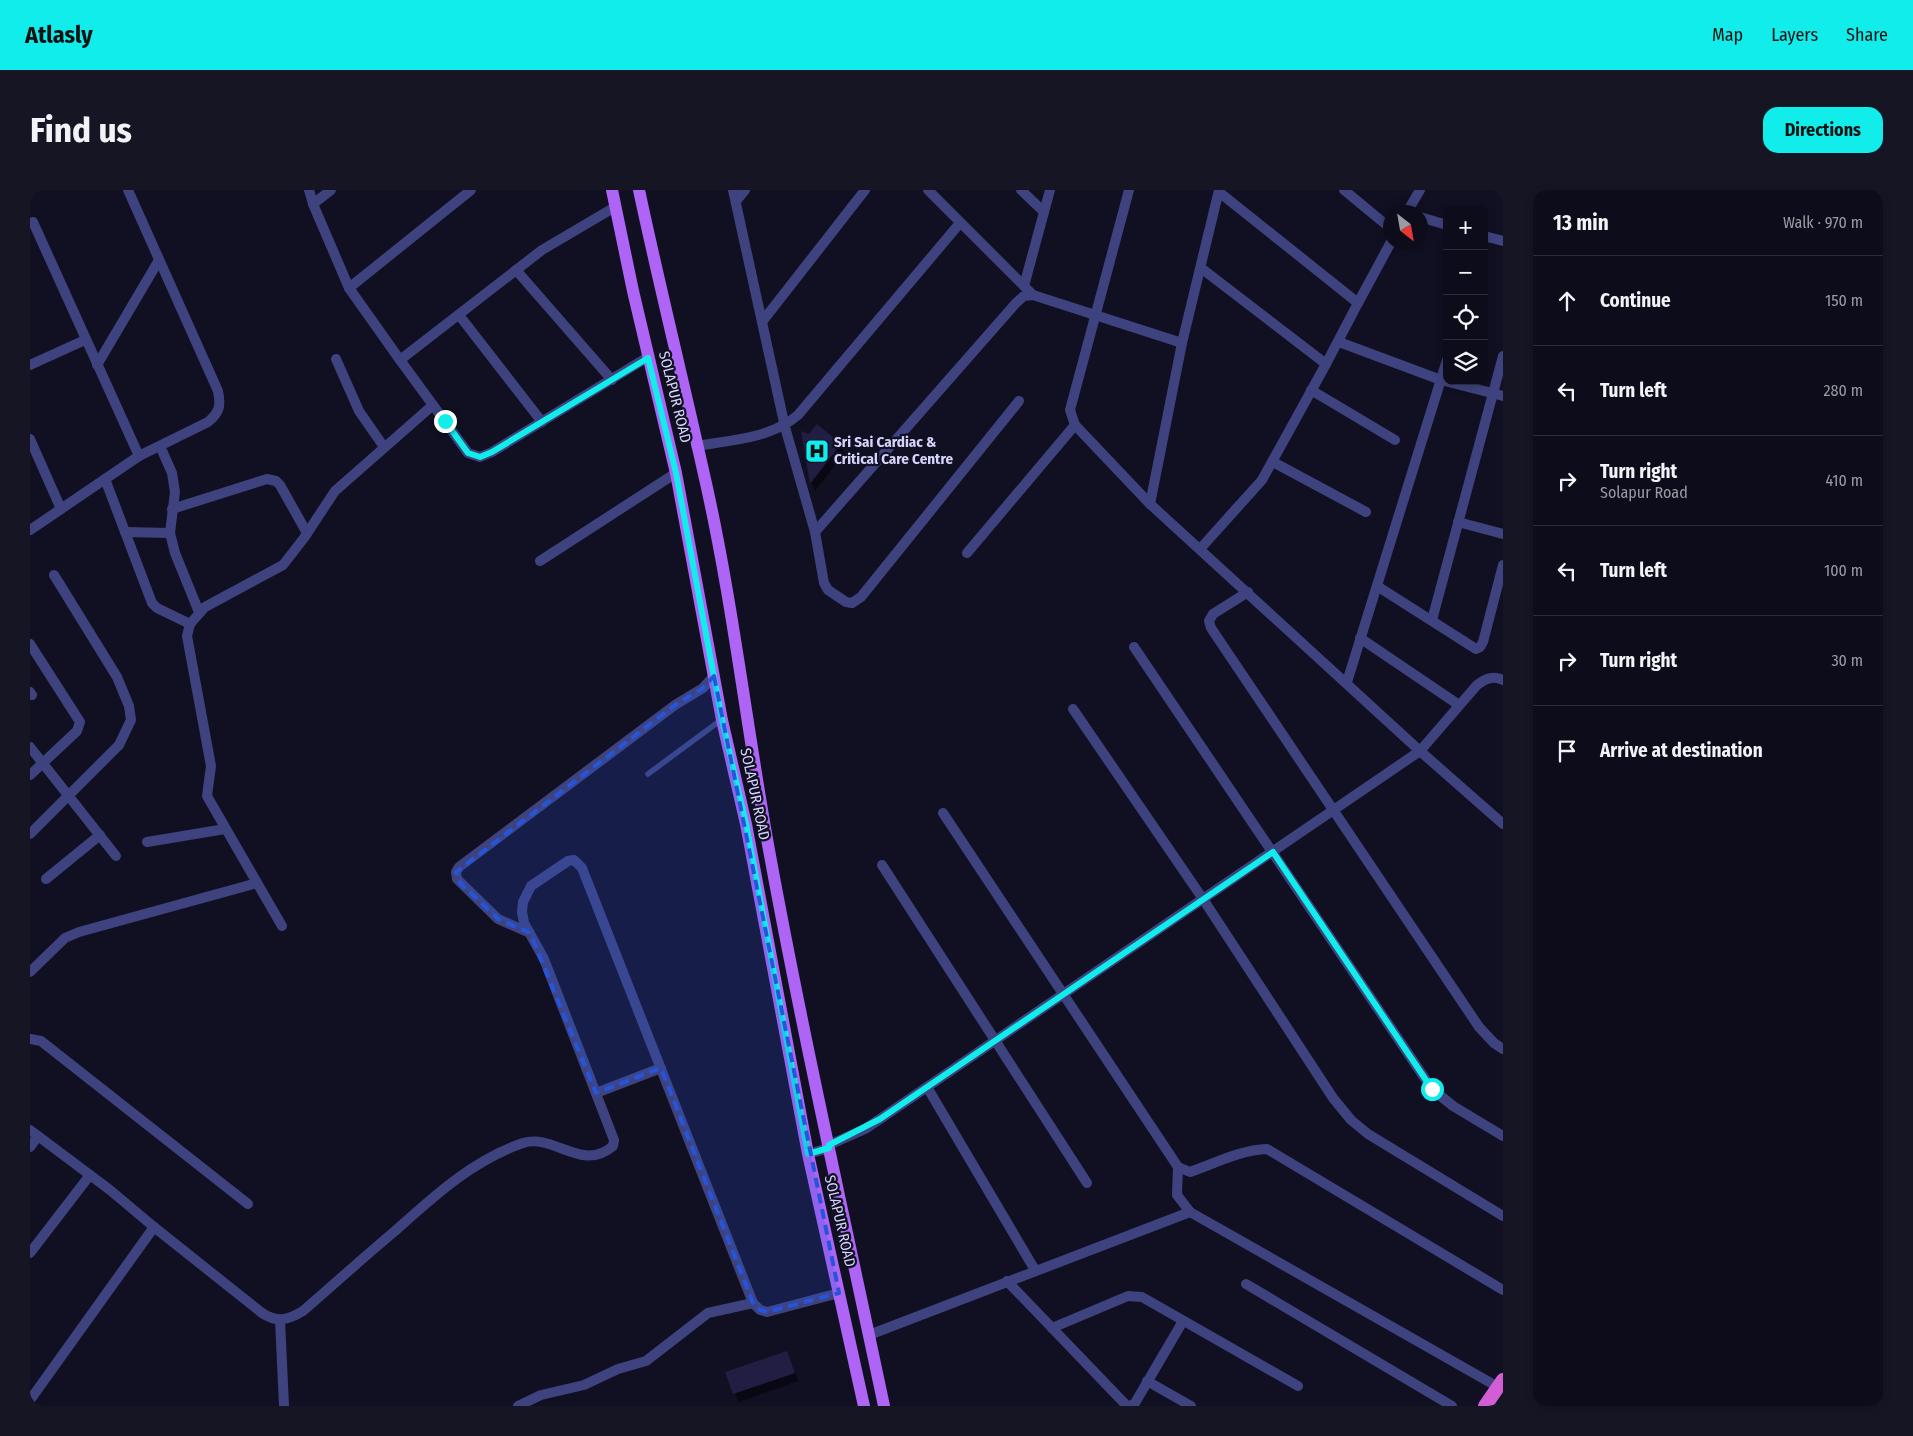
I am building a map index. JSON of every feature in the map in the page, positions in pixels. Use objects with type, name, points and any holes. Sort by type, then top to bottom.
[{"type":"highway","points":[[1485,1406],[1500,1384]]},
{"type":"main road","name":"SOLAPUR ROAD","points":[[612,190],[648,358],[676,473],[722,720],[746,824],[808,1154],[864,1406]]},
{"type":"main road","name":"SOLAPUR ROAD","points":[[639,190],[696,446],[703,468],[747,706],[769,851],[884,1406]]},
{"type":"street","points":[[30,530],[139,456],[208,422],[216,416],[221,405],[218,391],[128,190]]},
{"type":"street","points":[[309,190],[348,288],[468,453],[480,457],[492,452],[648,358]]},
{"type":"street","points":[[313,204],[331,190]]},
{"type":"street","points":[[348,288],[471,190]]},
{"type":"street","points":[[733,190],[784,427],[815,532],[828,590],[846,602],[857,601],[1019,401]]},
{"type":"street","points":[[736,201],[745,190]]},
{"type":"street","points":[[762,322],[865,190]]},
{"type":"street","points":[[928,190],[1032,295]]},
{"type":"street","points":[[1021,190],[1044,212]]},
{"type":"street","points":[[1024,286],[1050,190]]},
{"type":"street","points":[[1129,190],[1070,410],[1075,426],[1150,504],[1420,751],[1503,824]]},
{"type":"street","points":[[1344,190],[1383,222]]},
{"type":"street","points":[[1412,205],[1420,190]]},
{"type":"street","points":[[1150,504],[1182,343],[1219,191],[1358,303]]},
{"type":"street","points":[[400,360],[556,240],[616,207]]},
{"type":"street","points":[[1428,219],[1443,224]]},
{"type":"street","points":[[31,221],[139,456]]},
{"type":"street","points":[[696,446],[769,433],[784,427],[798,415],[960,223]]},
{"type":"street","points":[[1488,238],[1503,241]]},
{"type":"street","points":[[1200,549],[1254,490],[1273,462],[1387,250]]},
{"type":"street","points":[[97,364],[159,260]]},
{"type":"street","points":[[1201,268],[1326,364]]},
{"type":"street","points":[[516,270],[612,380]]},
{"type":"street","points":[[815,532],[1016,302],[1024,296],[1032,295],[1182,343]]},
{"type":"street","points":[[459,314],[542,422]]},
{"type":"street","points":[[30,365],[86,340]]},
{"type":"street","points":[[1339,342],[1441,380],[1498,395]]},
{"type":"street","points":[[1432,620],[1458,522],[1498,395],[1503,356]]},
{"type":"street","points":[[336,359],[360,412],[384,447]]},
{"type":"street","points":[[1346,682],[1443,373]]},
{"type":"street","points":[[1311,390],[1395,440]]},
{"type":"street","points":[[282,926],[225,829],[208,796],[211,766],[187,636],[190,624],[205,606],[283,565],[308,533],[334,491],[433,405]]},
{"type":"street","points":[[967,553],[1075,426]]},
{"type":"street","points":[[30,439],[61,509]]},
{"type":"street","points":[[160,446],[172,473],[175,492],[170,533],[199,612]]},
{"type":"street","points":[[1273,462],[1366,512]]},
{"type":"street","points":[[540,560],[676,473]]},
{"type":"street","points":[[105,479],[152,603],[157,608],[190,624]]},
{"type":"street","points":[[172,508],[267,479],[276,480],[308,533]]},
{"type":"street","points":[[1458,522],[1503,534]]},
{"type":"street","points":[[125,532],[170,533]]},
{"type":"street","points":[[1377,586],[1432,620],[1470,647],[1480,647],[1503,565]]},
{"type":"street","points":[[30,834],[119,745],[131,720],[129,706],[118,678],[54,575]]},
{"type":"street","points":[[1248,592],[1213,614],[1209,621],[1211,628],[1332,811],[1479,1027],[1494,1043],[1503,1049]]},
{"type":"street","points":[[1360,638],[1460,705]]},
{"type":"street","points":[[30,644],[80,722],[77,731],[30,776]]},
{"type":"street","points":[[1134,647],[1432,1089],[1453,1106],[1503,1136]]},
{"type":"street","points":[[532,937],[498,918],[460,883],[456,872],[459,867],[675,705],[703,688],[714,676]]},
{"type":"street","points":[[808,1154],[829,1148],[829,1145],[865,1129],[1273,852],[1420,751],[1484,679],[1503,680]]},
{"type":"street","points":[[1073,709],[1203,899],[1333,1098],[1351,1120],[1368,1134],[1503,1216]]},
{"type":"street","points":[[30,747],[116,856]]},
{"type":"street","points":[[943,813],[1062,995],[1178,1167],[1190,1172],[1230,1156],[1254,1149],[1267,1149],[1503,1290]]},
{"type":"street","points":[[147,842],[225,829]]},
{"type":"street","points":[[46,879],[100,835]]},
{"type":"street","points":[[30,1147],[34,1133],[262,1313],[271,1319],[292,1318],[303,1311],[439,1192],[476,1165],[524,1143],[536,1141],[576,1155],[590,1155],[609,1150],[613,1146],[614,1140],[540,951],[524,922],[522,912],[531,886],[568,861],[574,860],[579,863],[599,911],[753,1303],[760,1310],[767,1312],[839,1293]]},
{"type":"street","points":[[882,865],[1087,1183]]},
{"type":"street","points":[[30,972],[64,938],[79,932],[257,883]]},
{"type":"street","points":[[30,1040],[41,1041],[248,1204]]},
{"type":"street","points":[[596,1094],[661,1068]]},
{"type":"street","points":[[927,1087],[1035,1270]]},
{"type":"street","points":[[1178,1167],[1177,1195],[1190,1212],[1500,1384]]},
{"type":"street","points":[[30,1253],[90,1176]]},
{"type":"street","points":[[869,1335],[1190,1212]]},
{"type":"street","points":[[30,1400],[154,1227]]},
{"type":"street","points":[[1007,1281],[1126,1405],[1131,1406],[1135,1403],[1184,1321]]},
{"type":"street","points":[[1246,1284],[1452,1406]]},
{"type":"street","points":[[1052,1328],[1128,1296],[1142,1297],[1298,1386]]},
{"type":"street","points":[[518,1406],[541,1395],[592,1383],[618,1370],[646,1361],[708,1313],[753,1303]]},
{"type":"street","points":[[280,1320],[284,1406]]},
{"type":"street","points":[[1148,1381],[1191,1406]]},
{"type":"lane","points":[[648,774],[722,720]]},
{"type":"highlighted area","points":[[714,676],[839,1293],[767,1312],[760,1310],[753,1303],[661,1068],[596,1093],[530,933],[498,919],[460,883],[456,872],[675,705],[703,688]]},
{"type":"building","points":[[817,424],[841,444],[810,484],[801,431],[809,434]]},
{"type":"building","points":[[787,1351],[795,1373],[733,1394],[725,1372]]},
{"type":"place","name":"Sri Sai Cardiac & Critical Care Centre","points":[[817,451]]},
{"type":"route","points":[[445,421],[468,453],[480,457],[492,452],[648,358],[672,453],[722,720],[746,824],[808,1154],[829,1148],[829,1145],[865,1129],[1273,852],[1432,1089]]}]
